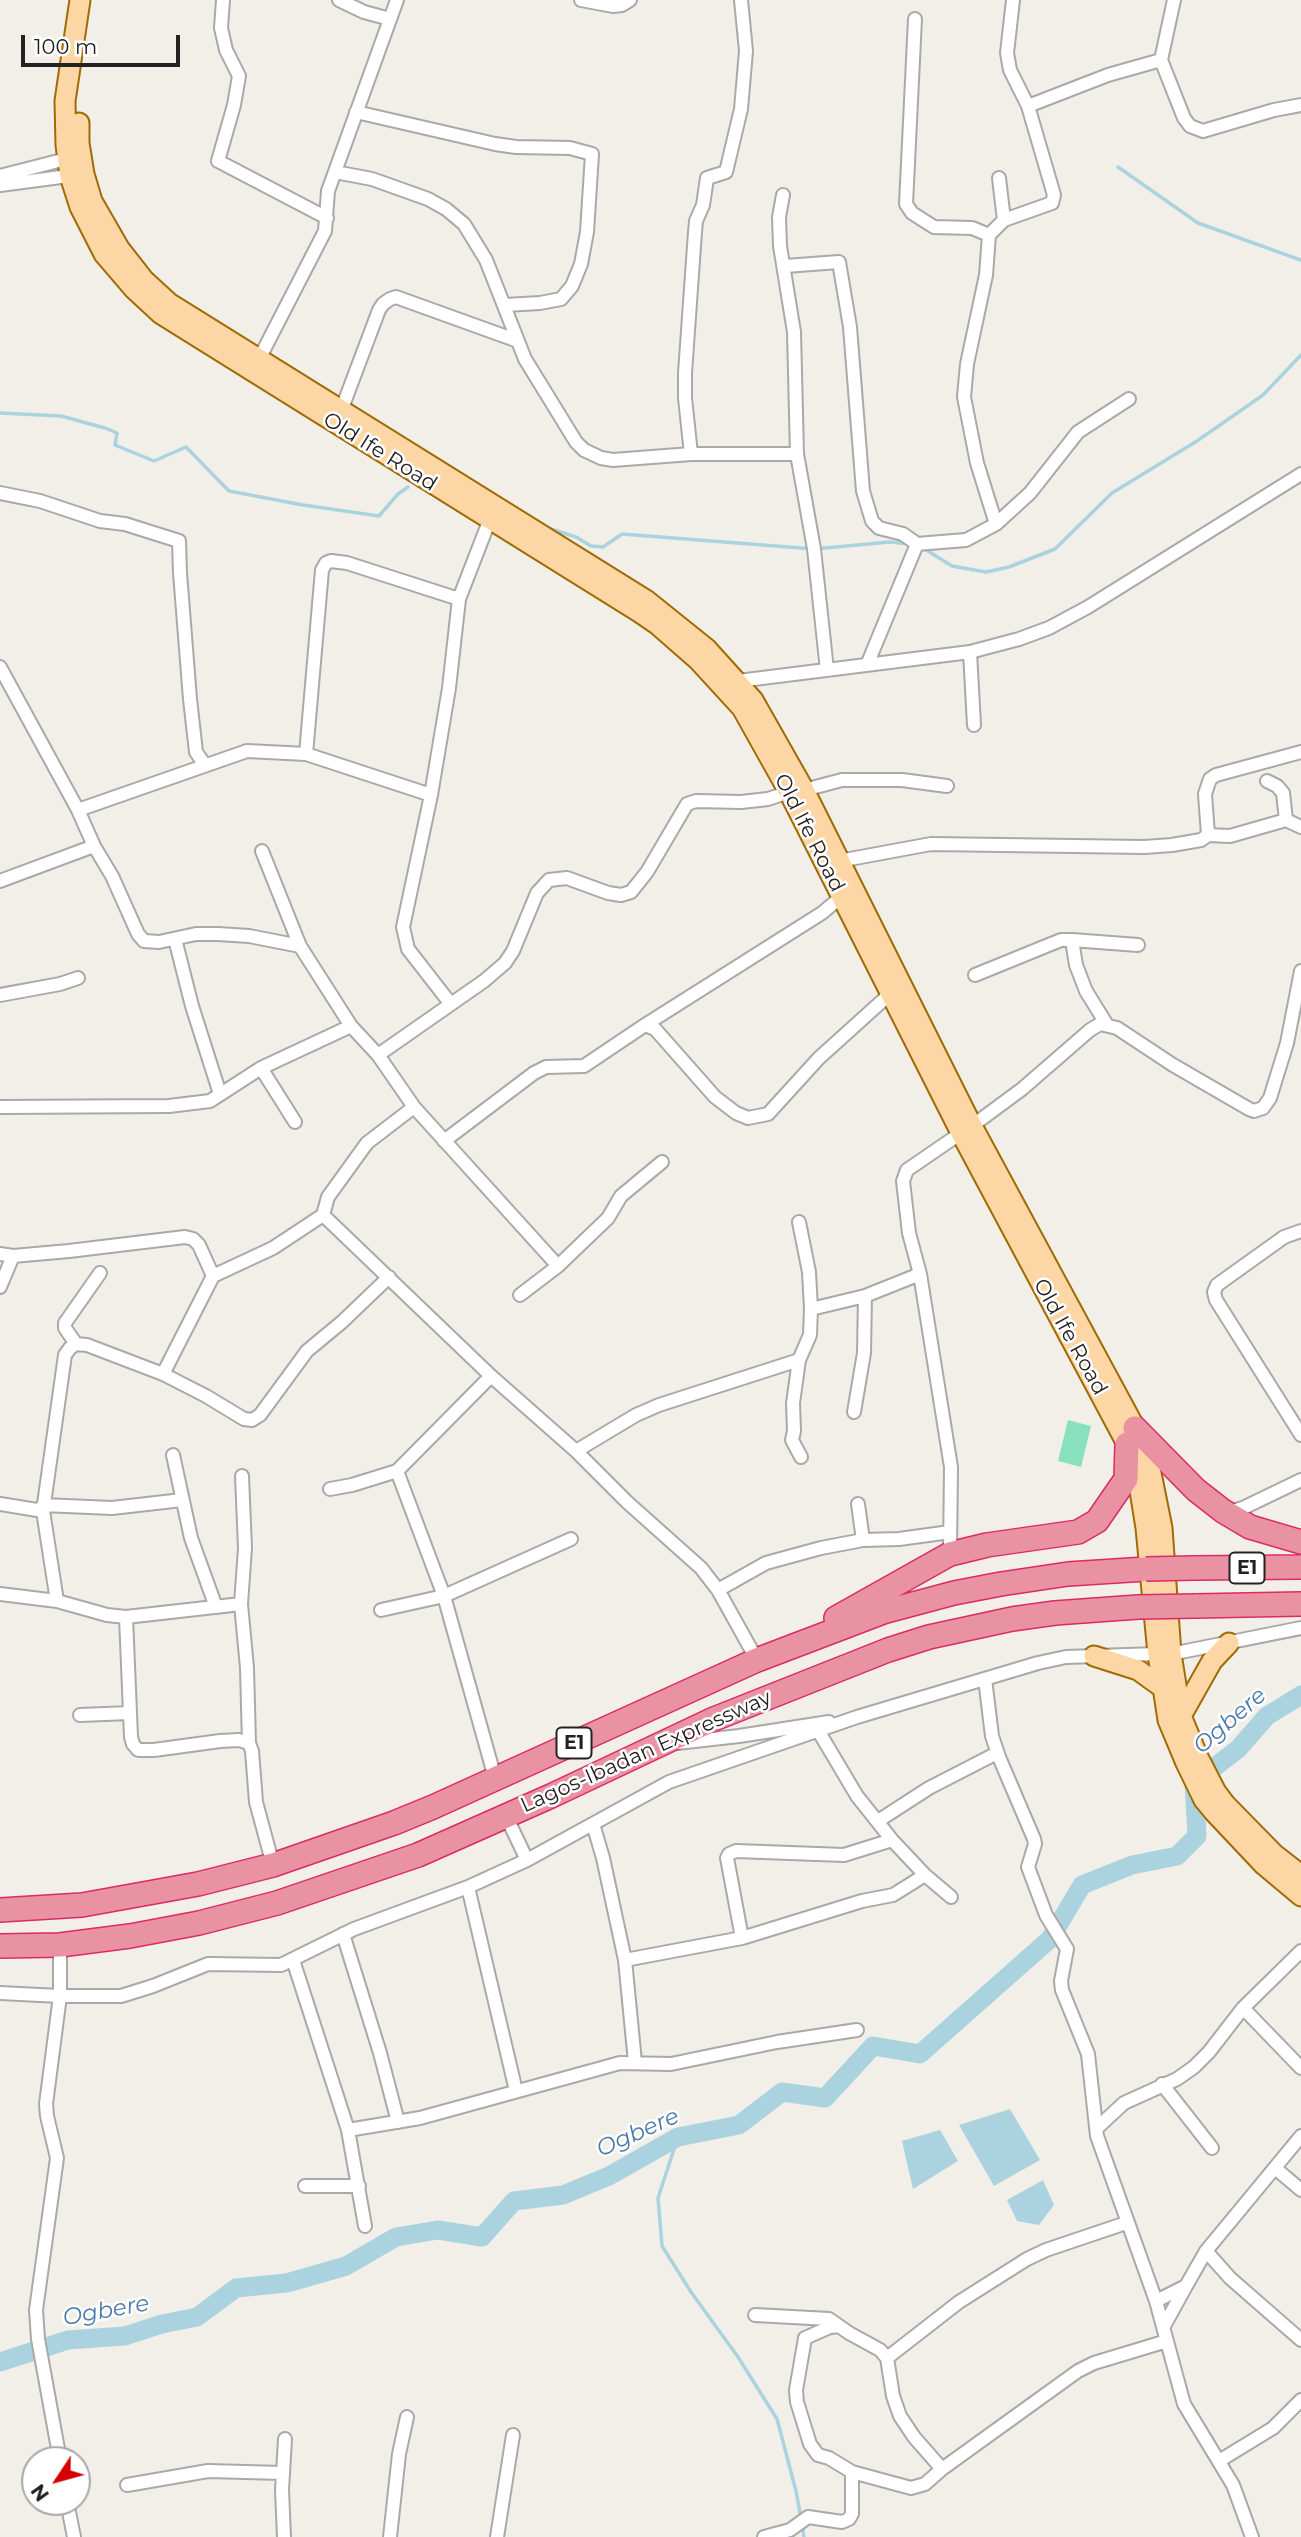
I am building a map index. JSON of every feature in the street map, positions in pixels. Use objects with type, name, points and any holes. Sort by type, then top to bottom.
[{"type":"highway","points":[[1131,1436],[1223,1511],[1250,1527],[1301,1542]]},
{"type":"highway","points":[[801,1642],[950,1543],[987,1545],[1078,1532],[1097,1521],[1126,1479],[1131,1436]]},
{"type":"highway","name":"Lagos-Ibadan Expressway","points":[[0,1909],[82,1905],[198,1884],[273,1865],[394,1824],[801,1642],[883,1612],[954,1592],[1068,1574],[1146,1569],[1301,1567]]},
{"type":"highway","name":"Lagos-Ibadan Expressway","points":[[0,1946],[60,1945],[130,1936],[277,1903],[418,1855],[714,1719],[808,1680],[929,1637],[1012,1619],[1138,1607],[1301,1604]]},
{"type":"main road","name":"Old Ife Road","points":[[80,0],[65,101],[80,207],[104,254],[134,289],[160,314],[341,411],[575,564],[658,625],[706,668],[742,709],[797,791],[839,861],[967,1130],[1151,1473],[1162,1528],[1163,1688],[1168,1720],[1210,1796],[1264,1865],[1301,1896]]},
{"type":"main road","name":"Old Ife Road","points":[[76,166],[79,100],[94,0]]},
{"type":"main road","name":"Old Ife Road","points":[[256,366],[490,519],[646,600],[687,631],[738,681],[753,700],[797,791],[841,897],[891,993],[951,1098]]},
{"type":"main road","points":[[1181,1716],[1212,1661],[1229,1643]]},
{"type":"main road","name":"Old Ife Road","points":[[1164,1654],[1191,1760]]},
{"type":"main road","points":[[1094,1656],[1138,1670],[1163,1688]]},
{"type":"main road","name":"Old Ife Road","points":[[1210,1796],[1301,1875]]},
{"type":"street","points":[[223,0],[221,28],[226,50],[239,76],[234,105],[218,161],[327,218]]},
{"type":"street","points":[[338,0],[364,12],[390,19]]},
{"type":"street","points":[[256,366],[325,231],[326,202],[335,172],[397,0]]},
{"type":"street","points":[[581,0],[613,6],[631,0]]},
{"type":"street","points":[[691,454],[685,373],[696,221],[703,205],[706,178],[726,172],[741,109],[746,51],[741,0]]},
{"type":"street","points":[[996,524],[977,463],[964,397],[967,364],[986,275],[989,235],[1004,220],[1052,203],[1054,195],[1028,106],[1017,87],[1007,53],[1013,0]]},
{"type":"street","points":[[1174,0],[1161,61],[1184,118],[1190,126],[1203,131],[1301,105]]},
{"type":"street","points":[[915,19],[906,204],[919,218],[934,227],[972,228],[989,235]]},
{"type":"street","points":[[1028,106],[1108,75],[1161,61]]},
{"type":"street","points":[[356,112],[495,144],[570,148],[592,154],[587,232],[581,264],[572,286],[561,299],[505,305]]},
{"type":"street","points":[[0,176],[76,166]]},
{"type":"street","points":[[0,185],[76,166]]},
{"type":"street","points":[[335,172],[372,179],[428,199],[464,224],[474,237],[505,305],[525,359],[576,442],[584,450],[613,460],[691,454],[797,454]]},
{"type":"street","points":[[999,178],[1004,220]]},
{"type":"street","points":[[783,195],[780,246],[794,331],[797,454],[814,549],[827,670]]},
{"type":"street","points":[[785,267],[839,262],[850,327],[863,491],[872,521],[879,528],[903,534],[917,544],[966,540],[996,524],[1030,493],[1078,432],[1129,400]]},
{"type":"street","points":[[341,411],[379,310],[390,299],[396,297],[518,341]]},
{"type":"street","points":[[738,681],[970,652],[1049,628],[1088,607],[1301,474]]},
{"type":"street","points":[[0,493],[40,501],[100,521],[125,524],[179,541],[196,752],[205,765]]},
{"type":"street","points":[[450,1003],[408,949],[403,927],[431,795],[449,688],[460,599],[490,519]]},
{"type":"street","points":[[867,665],[917,544]]},
{"type":"street","points":[[306,754],[322,570],[326,563],[347,563],[460,599]]},
{"type":"street","points":[[970,652],[974,725]]},
{"type":"street","points":[[0,667],[78,810],[138,934],[144,941],[152,943],[195,934],[248,936],[300,946]]},
{"type":"street","points":[[0,696],[13,691]]},
{"type":"street","points":[[78,810],[247,751],[306,754],[431,795]]},
{"type":"street","points":[[1208,835],[1205,794],[1210,779],[1216,775],[1301,752]]},
{"type":"street","points":[[378,1055],[484,981],[505,963],[513,951],[537,893],[549,880],[567,878],[608,893],[631,892],[647,872],[681,812],[691,801],[741,802],[768,799],[842,780],[902,780],[947,786]]},
{"type":"street","points":[[1267,781],[1283,793],[1286,820]]},
{"type":"street","points":[[839,861],[931,844],[1144,847],[1187,843],[1201,840],[1208,835],[1230,836],[1286,820],[1301,827]]},
{"type":"street","points":[[2,877],[94,846]]},
{"type":"street","points":[[262,851],[300,946],[351,1026],[378,1055],[414,1107],[558,1266]]},
{"type":"street","points":[[444,1141],[534,1073],[546,1067],[584,1066],[811,920],[841,897]]},
{"type":"street","points":[[175,939],[192,1006],[220,1094]]},
{"type":"street","points":[[975,975],[1061,940],[1138,945]]},
{"type":"street","points":[[1072,940],[1076,965],[1086,991],[1107,1025]]},
{"type":"street","points":[[718,1590],[766,1563],[863,1540],[899,1539],[950,1543],[951,1467],[919,1274],[909,1233],[902,1181],[907,1170],[1022,1089],[1100,1024],[1117,1028],[1173,1065],[1254,1111],[1263,1108],[1270,1098],[1287,1044],[1301,971]]},
{"type":"street","points":[[0,995],[78,978]]},
{"type":"street","points":[[645,1025],[651,1026],[671,1045],[715,1097],[736,1113],[748,1118],[756,1117],[768,1114],[819,1058],[891,993]]},
{"type":"street","points":[[0,1107],[191,1105],[209,1101],[261,1068],[351,1026]]},
{"type":"street","points":[[1287,1044],[1301,1047]]},
{"type":"street","points":[[261,1068],[295,1122]]},
{"type":"street","points":[[163,1374],[213,1276],[273,1248],[323,1215],[328,1197],[367,1143],[414,1107]]},
{"type":"street","points":[[520,1295],[558,1266],[608,1218],[621,1196],[662,1162]]},
{"type":"street","points":[[323,1215],[491,1376],[701,1567],[718,1590],[757,1660]]},
{"type":"street","points":[[799,1222],[810,1272],[811,1309],[810,1335],[799,1360],[793,1403],[792,1440],[801,1457]]},
{"type":"street","points":[[1301,1231],[1284,1237],[1217,1285],[1214,1292],[1216,1300],[1301,1435]]},
{"type":"street","points":[[0,1287],[6,1255],[69,1251],[185,1237],[193,1238],[199,1245],[213,1276]]},
{"type":"street","points":[[76,1344],[65,1328],[65,1323],[100,1273]]},
{"type":"street","points":[[811,1309],[865,1296],[919,1274]]},
{"type":"street","points":[[57,1601],[43,1508],[65,1355],[69,1348],[76,1344],[87,1345],[163,1374],[244,1419],[252,1420],[260,1415],[307,1351],[389,1277]]},
{"type":"street","points":[[854,1412],[864,1353],[865,1296]]},
{"type":"street","points":[[576,1451],[636,1415],[659,1405],[799,1360]]},
{"type":"street","points":[[330,1489],[397,1471],[491,1376]]},
{"type":"street","points":[[173,1455],[191,1538],[216,1607]]},
{"type":"street","points":[[397,1471],[444,1596],[495,1778]]},
{"type":"street","points":[[242,1476],[245,1548],[241,1604],[247,1668],[249,1743],[256,1802],[273,1865]]},
{"type":"street","points":[[1223,1511],[1243,1508],[1301,1480]]},
{"type":"street","points":[[0,1504],[43,1508],[112,1508],[182,1500]]},
{"type":"street","points":[[858,1504],[863,1540]]},
{"type":"street","points":[[381,1610],[444,1596],[571,1539]]},
{"type":"street","points":[[0,1594],[57,1601],[107,1615],[126,1617],[241,1604]]},
{"type":"street","points":[[126,1617],[131,1737],[138,1750],[220,1741],[239,1740],[249,1743]]},
{"type":"street","points":[[0,1993],[121,1996],[208,1964],[281,1965],[343,1934],[468,1887],[527,1860],[669,1782],[857,1717],[1057,1659],[1164,1654],[1301,1628]]},
{"type":"street","points":[[985,1679],[992,1736],[1034,1839],[1028,1867],[1051,1923],[1067,1949],[1062,1990],[1088,2054],[1097,2136],[1156,2301],[1184,2404],[1233,2485],[1251,2537]]},
{"type":"street","points":[[80,1715],[130,1713]]},
{"type":"street","points":[[658,1745],[739,1737],[857,1717]]},
{"type":"street","points":[[819,1732],[857,1796],[892,1840],[925,1875],[951,1897]]},
{"type":"street","points":[[878,1821],[929,1787],[998,1753]]},
{"type":"street","points":[[506,1816],[527,1860]]},
{"type":"street","points":[[593,1824],[625,1960],[635,2062]]},
{"type":"street","points":[[741,1938],[727,1858],[729,1854],[736,1851],[844,1855],[892,1840]]},
{"type":"street","points":[[625,1960],[741,1938],[862,1901],[893,1895],[925,1875]]},
{"type":"street","points":[[468,1887],[516,2091]]},
{"type":"street","points":[[343,1934],[398,2122]]},
{"type":"street","points":[[57,2446],[38,2339],[37,2292],[57,2158],[46,2104],[60,1996],[60,1945]]},
{"type":"street","points":[[1097,2128],[1114,2110],[1136,2095],[1177,2079],[1194,2067],[1243,2008],[1301,1951]]},
{"type":"street","points":[[293,1960],[348,2130],[365,2226]]},
{"type":"street","points":[[1243,2008],[1301,2068]]},
{"type":"street","points":[[348,2130],[398,2122],[620,2063],[671,2064],[776,2042],[857,2030]]},
{"type":"street","points":[[1162,2084],[1212,2148]]},
{"type":"street","points":[[1092,2086],[1114,2110]]},
{"type":"street","points":[[1164,2326],[1206,2251],[1301,2136]]},
{"type":"street","points":[[1276,2168],[1301,2190]]},
{"type":"street","points":[[305,2186],[359,2186]]},
{"type":"street","points":[[887,2358],[959,2302],[1027,2259],[1126,2223]]},
{"type":"street","points":[[1206,2251],[1230,2278],[1301,2340]]},
{"type":"street","points":[[1156,2301],[1186,2286]]},
{"type":"street","points":[[755,2315],[819,2316],[829,2319],[880,2350],[887,2358],[890,2382],[900,2416],[942,2469]]},
{"type":"street","points":[[839,2326],[827,2328],[805,2338],[796,2390],[810,2444],[818,2455],[829,2458],[852,2472],[911,2488],[925,2484],[1078,2371],[1094,2363],[1167,2341]]},
{"type":"street","points":[[1219,2461],[1273,2428],[1301,2400]]},
{"type":"street","points":[[390,2537],[399,2454],[407,2417]]},
{"type":"street","points":[[497,2537],[513,2435]]},
{"type":"street","points":[[284,2537],[285,2439]]},
{"type":"street","points":[[127,2485],[208,2471],[283,2473]]},
{"type":"street","points":[[764,2537],[790,2530],[808,2517],[842,2522],[849,2519],[852,2514],[852,2472]]},
{"type":"street","points":[[70,2516],[74,2537]]},
{"type":"green space","points":[[1068,1420],[1091,1426],[1081,1467],[1058,1461]]},
{"type":"water","points":[[1010,2109],[1040,2160],[994,2186],[959,2125]]},
{"type":"water","points":[[940,2130],[958,2161],[913,2189],[902,2141]]},
{"type":"water","points":[[1043,2180],[1054,2205],[1039,2225],[1017,2221],[1007,2200]]},
{"type":"waterway","points":[[1118,167],[1198,223],[1301,260]]},
{"type":"waterway","points":[[923,548],[952,566],[986,572],[1009,567],[1055,549],[1112,493],[1197,441],[1263,395],[1301,355]]},
{"type":"waterway","points":[[0,413],[61,416],[105,428],[117,433],[115,445],[154,461],[186,447],[229,491],[303,505],[379,516],[398,494],[408,487]]},
{"type":"waterway","points":[[548,528],[576,537],[591,546],[603,547],[622,534],[814,549],[890,542],[910,544]]},
{"type":"waterway","name":"Ogbere","points":[[0,2362],[68,2340],[125,2336],[162,2324],[197,2317],[236,2288],[287,2283],[346,2266],[396,2237],[438,2230],[482,2237],[514,2201],[563,2195],[609,2176],[678,2137],[739,2125],[782,2092],[825,2098],[873,2046],[920,2054],[1050,1939],[1082,1885],[1132,1865],[1177,1856],[1197,1836],[1194,1783],[1238,1749],[1267,1716],[1301,1695]]},
{"type":"waterway","points":[[678,2137],[658,2198],[662,2246],[777,2419],[801,2518]]},
{"type":"waterway","points":[[802,2525],[804,2537]]}]
